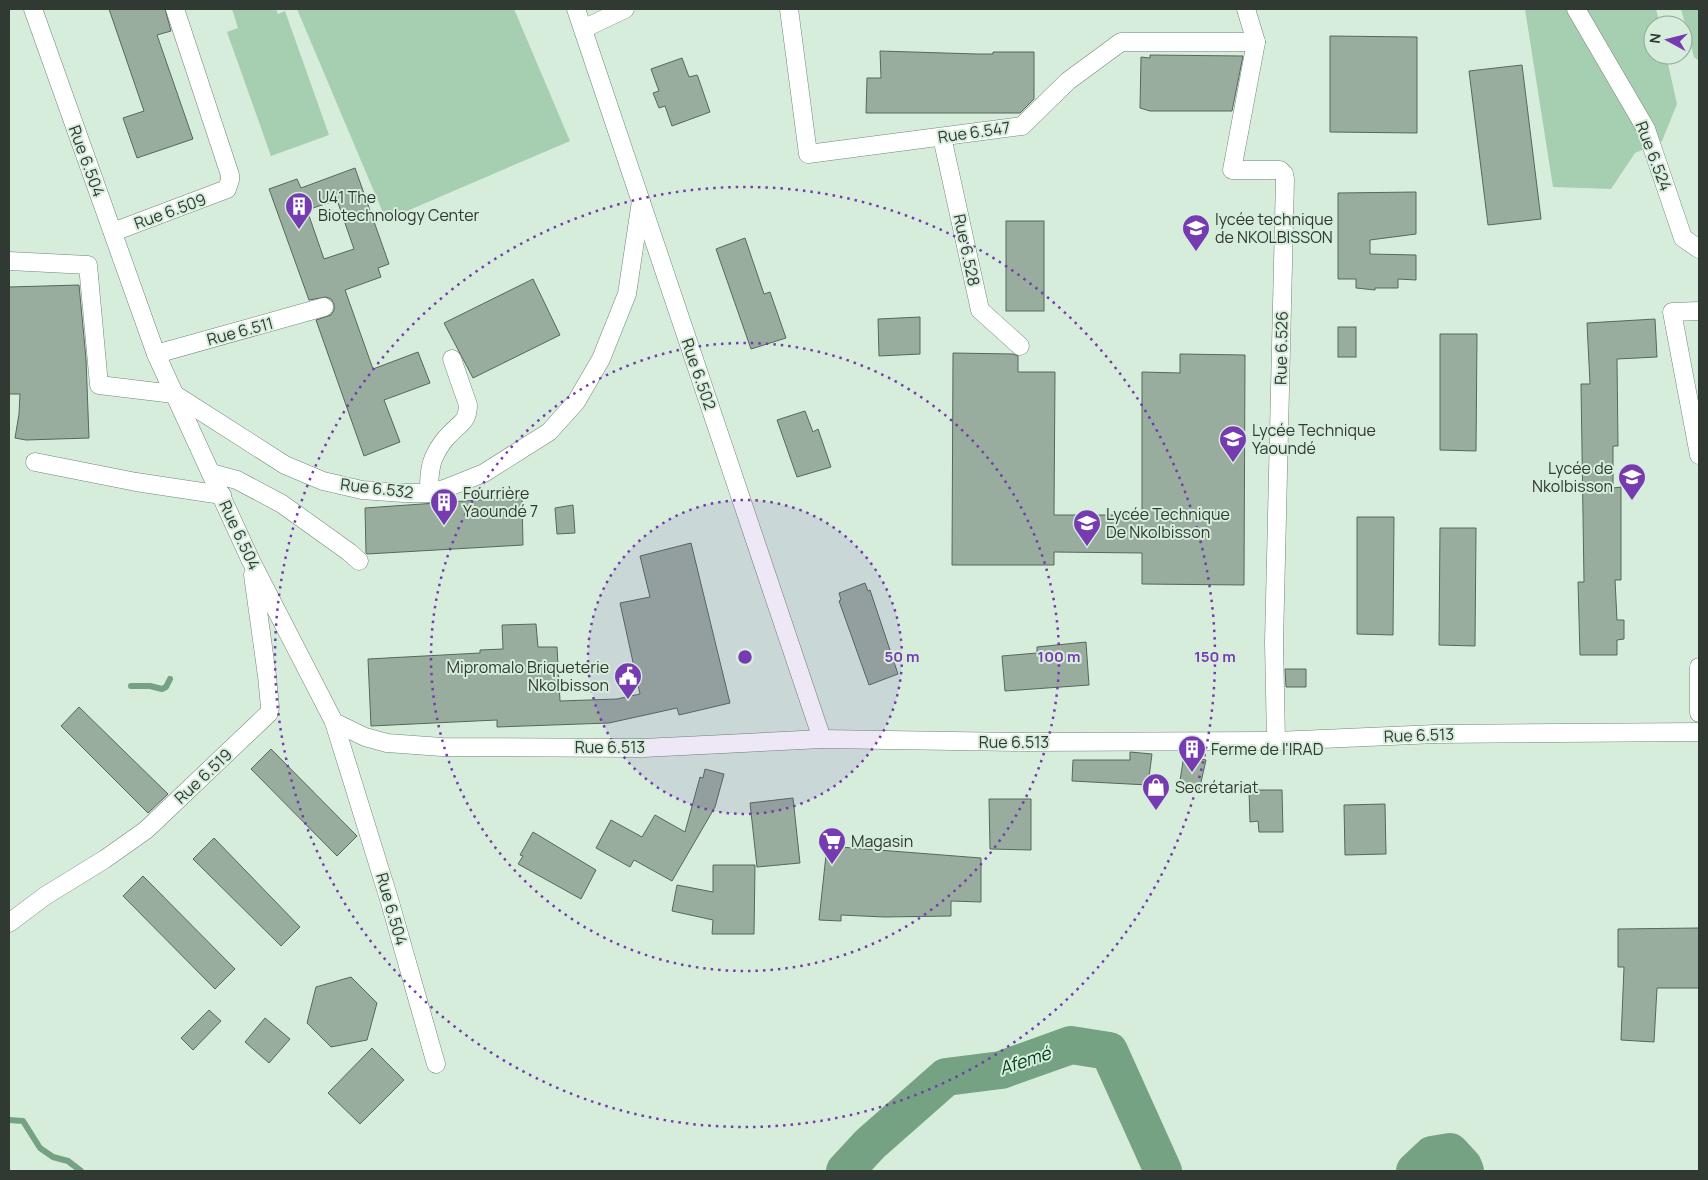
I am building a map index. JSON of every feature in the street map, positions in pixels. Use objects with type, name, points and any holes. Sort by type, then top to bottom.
[{"type":"street","name":"Rue 6.504","points":[[33,9],[156,354],[251,561],[334,722],[390,899],[436,1064]]},
{"type":"street","name":"Rue 6.509","points":[[112,232],[227,189],[230,180],[175,9]]},
{"type":"street","name":"Rue 6.502","points":[[576,9],[822,739]]},
{"type":"street","points":[[583,29],[625,9]]},
{"type":"street","name":"Rue 6.547","points":[[789,9],[808,154],[1022,126],[1068,80],[1122,42],[1256,42]]},
{"type":"street","name":"Rue 6.526","points":[[1246,9],[1256,42],[1232,170],[1280,170],[1284,174],[1285,179],[1274,642],[1276,741]]},
{"type":"street","name":"Rue 6.524","points":[[1576,9],[1646,129],[1683,238],[1699,249]]},
{"type":"street","name":"Rue 6.528","points":[[942,137],[980,310],[1020,346]]},
{"type":"street","name":"Rue 6.532","points":[[9,261],[88,266],[99,385],[174,394],[285,465],[323,481],[362,490],[429,493],[484,473],[550,432],[576,402],[601,359],[627,294],[641,202]]},
{"type":"street","name":"Rue 6.511","points":[[156,354],[324,308]]},
{"type":"street","points":[[1699,311],[1672,312],[1699,455]]},
{"type":"street","points":[[429,493],[430,473],[434,457],[447,436],[467,417],[468,412],[468,405],[452,359]]},
{"type":"street","points":[[35,462],[136,482],[222,495]]},
{"type":"street","points":[[212,473],[237,480],[282,504],[359,561]]},
{"type":"street","name":"Rue 6.519","points":[[9,923],[45,896],[105,859],[146,830],[269,713],[267,676],[251,561]]},
{"type":"street","points":[[1699,667],[1699,713]]},
{"type":"street","name":"Rue 6.513","points":[[334,722],[365,737],[387,743],[442,747],[643,748],[822,739],[1025,742],[1276,741],[1436,734],[1699,732]]},
{"type":"green space","points":[[232,9],[276,9],[278,14],[285,11],[329,135],[271,156],[227,32],[238,28]]},
{"type":"green space","points":[[297,9],[514,9],[570,141],[386,220]]},
{"type":"green space","points":[[1525,9],[1656,9],[1658,15],[1643,15],[1643,65],[1668,65],[1677,104],[1662,141],[1635,153],[1611,189],[1553,187]]},
{"type":"green space","points":[[1681,9],[1699,9],[1699,61],[1693,53],[1693,15],[1683,15]]},
{"type":"building","points":[[109,9],[165,9],[171,31],[157,35],[193,139],[137,158],[123,118],[144,111]]},
{"type":"building","points":[[1330,36],[1417,37],[1417,133],[1330,132]]},
{"type":"building","points":[[880,51],[977,54],[1034,52],[1034,99],[1020,113],[866,113],[867,78],[881,78]]},
{"type":"building","points":[[1150,55],[1243,56],[1232,111],[1150,111],[1140,108],[1141,57],[1150,58]]},
{"type":"building","points":[[682,58],[689,77],[697,75],[710,112],[672,126],[665,106],[659,108],[653,93],[659,91],[651,69]]},
{"type":"building","points":[[1522,65],[1541,219],[1488,225],[1469,71]]},
{"type":"building","points":[[355,168],[389,264],[378,268],[381,277],[345,290],[373,369],[418,352],[430,383],[384,400],[400,442],[364,456],[316,320],[331,315],[334,310],[334,304],[331,299],[326,297],[309,300],[269,189],[297,179],[301,188]],"holes":[[[337,200],[354,249],[324,259],[307,210]]]},
{"type":"building","points":[[1416,192],[1416,234],[1370,240],[1370,254],[1416,255],[1416,280],[1398,279],[1398,288],[1375,288],[1375,290],[1356,288],[1356,279],[1338,279],[1338,193]]},
{"type":"building","points":[[1006,221],[1044,221],[1044,311],[1006,311]]},
{"type":"building","points":[[745,238],[764,294],[770,292],[786,338],[751,349],[716,249]]},
{"type":"building","points":[[533,279],[560,335],[473,378],[444,323]]},
{"type":"building","points":[[79,285],[86,359],[89,438],[26,440],[15,438],[20,394],[9,394],[9,287]]},
{"type":"building","points":[[920,317],[920,354],[879,356],[878,319]]},
{"type":"building","points":[[1655,319],[1657,357],[1617,359],[1618,446],[1613,446],[1613,488],[1621,487],[1621,580],[1615,580],[1617,620],[1624,620],[1624,639],[1617,640],[1617,655],[1580,655],[1578,582],[1584,582],[1581,384],[1590,384],[1587,323]]},
{"type":"building","points":[[1338,327],[1356,327],[1356,357],[1338,357]]},
{"type":"building","points":[[1440,334],[1477,334],[1476,451],[1440,450]]},
{"type":"building","points":[[953,353],[1013,354],[1018,356],[1018,372],[1055,372],[1054,515],[1142,515],[1142,372],[1180,373],[1180,354],[1245,355],[1244,585],[1142,584],[1142,553],[1054,552],[1054,565],[952,565]]},
{"type":"building","points":[[805,411],[813,432],[818,429],[831,467],[797,477],[777,420]]},
{"type":"building","name":"Fourrière Yaoundé 7","points":[[522,497],[523,545],[366,553],[365,508]]},
{"type":"building","points":[[573,505],[575,533],[557,534],[555,508]]},
{"type":"building","points":[[1357,517],[1394,517],[1393,635],[1357,634]]},
{"type":"building","points":[[1440,528],[1476,528],[1475,646],[1439,645]]},
{"type":"building","points":[[691,543],[730,703],[679,715],[677,708],[609,723],[497,727],[497,720],[371,726],[368,659],[480,653],[480,650],[503,649],[502,625],[536,624],[538,647],[557,647],[560,701],[617,699],[640,694],[620,603],[650,597],[640,556]]},
{"type":"building","points":[[865,583],[868,591],[870,590],[898,674],[869,685],[839,601],[841,600],[839,593]]},
{"type":"building","points":[[1086,642],[1089,685],[1005,691],[1002,656],[1037,653],[1037,647]]},
{"type":"building","points":[[1285,669],[1306,669],[1306,687],[1286,687]]},
{"type":"building","points":[[79,707],[168,794],[148,813],[61,726]]},
{"type":"building","points":[[271,749],[357,836],[337,856],[251,769]]},
{"type":"building","points":[[1130,752],[1152,754],[1148,785],[1072,781],[1073,760],[1130,760]]},
{"type":"building","name":"Ferme de l'IRAD","points":[[1184,755],[1206,760],[1199,791],[1179,787]]},
{"type":"building","points":[[705,769],[724,774],[715,807],[672,881],[634,860],[630,867],[596,848],[611,820],[642,837],[655,815],[685,832],[700,777],[703,778]]},
{"type":"building","points":[[1249,790],[1282,790],[1283,832],[1259,832],[1258,821],[1250,822]]},
{"type":"building","points":[[793,798],[800,863],[757,867],[750,803]]},
{"type":"building","points":[[989,799],[1031,799],[1031,850],[990,849]]},
{"type":"building","points":[[1385,804],[1386,854],[1345,855],[1344,805]]},
{"type":"building","points":[[533,832],[596,870],[581,899],[518,864],[523,856],[520,855]]},
{"type":"building","points":[[214,838],[300,927],[281,946],[193,859]]},
{"type":"building","points":[[827,846],[981,858],[981,902],[951,901],[951,916],[884,917],[841,915],[841,921],[819,920]]},
{"type":"building","points":[[713,865],[755,865],[754,934],[712,934],[713,920],[672,911],[677,885],[713,892]]},
{"type":"building","points":[[143,876],[235,969],[215,989],[123,896]]},
{"type":"building","points":[[1699,928],[1699,988],[1657,988],[1654,1042],[1621,1040],[1624,967],[1618,967],[1618,929]]},
{"type":"building","points":[[351,977],[377,1003],[367,1040],[331,1047],[307,1023],[316,987]]},
{"type":"building","points":[[209,1010],[221,1021],[193,1050],[181,1038]]},
{"type":"building","points":[[265,1018],[290,1039],[269,1063],[245,1042]]},
{"type":"building","points":[[372,1048],[404,1080],[360,1124],[328,1093]]},
{"type":"waterway","points":[[131,686],[150,686],[162,689],[166,687],[170,679]]},
{"type":"waterway","name":"Afemé","points":[[845,1171],[870,1144],[946,1077],[1001,1070],[1071,1045],[1109,1051],[1163,1171]]},
{"type":"waterway","points":[[9,1120],[23,1121],[40,1148],[53,1157],[68,1161],[81,1171]]},
{"type":"waterway","name":"Afemé","points":[[1415,1171],[1432,1155],[1450,1152],[1463,1166],[1465,1171]]},
{"type":"place","name":"U41 The Biotechnology Center","points":[[299,230]]},
{"type":"place","name":"lycée technique de NKOLBISSON","points":[[1196,252]]},
{"type":"place","name":"Lycée Technique Yaoundé","points":[[1233,463]]},
{"type":"place","name":"Lycée de Nkolbisson","points":[[1632,501]]},
{"type":"place","name":"Fourrière Yaoundé 7","points":[[444,526]]},
{"type":"place","name":"Lycée Technique De Nkolbisson","points":[[1087,547]]},
{"type":"place","name":"Mipromalo Briqueterie Nkolbisson","points":[[628,700]]},
{"type":"place","name":"Ferme de l'IRAD","points":[[1192,773]]},
{"type":"place","name":"Secrétariat","points":[[1156,811]]},
{"type":"place","name":"Magasin","points":[[832,865]]}]
